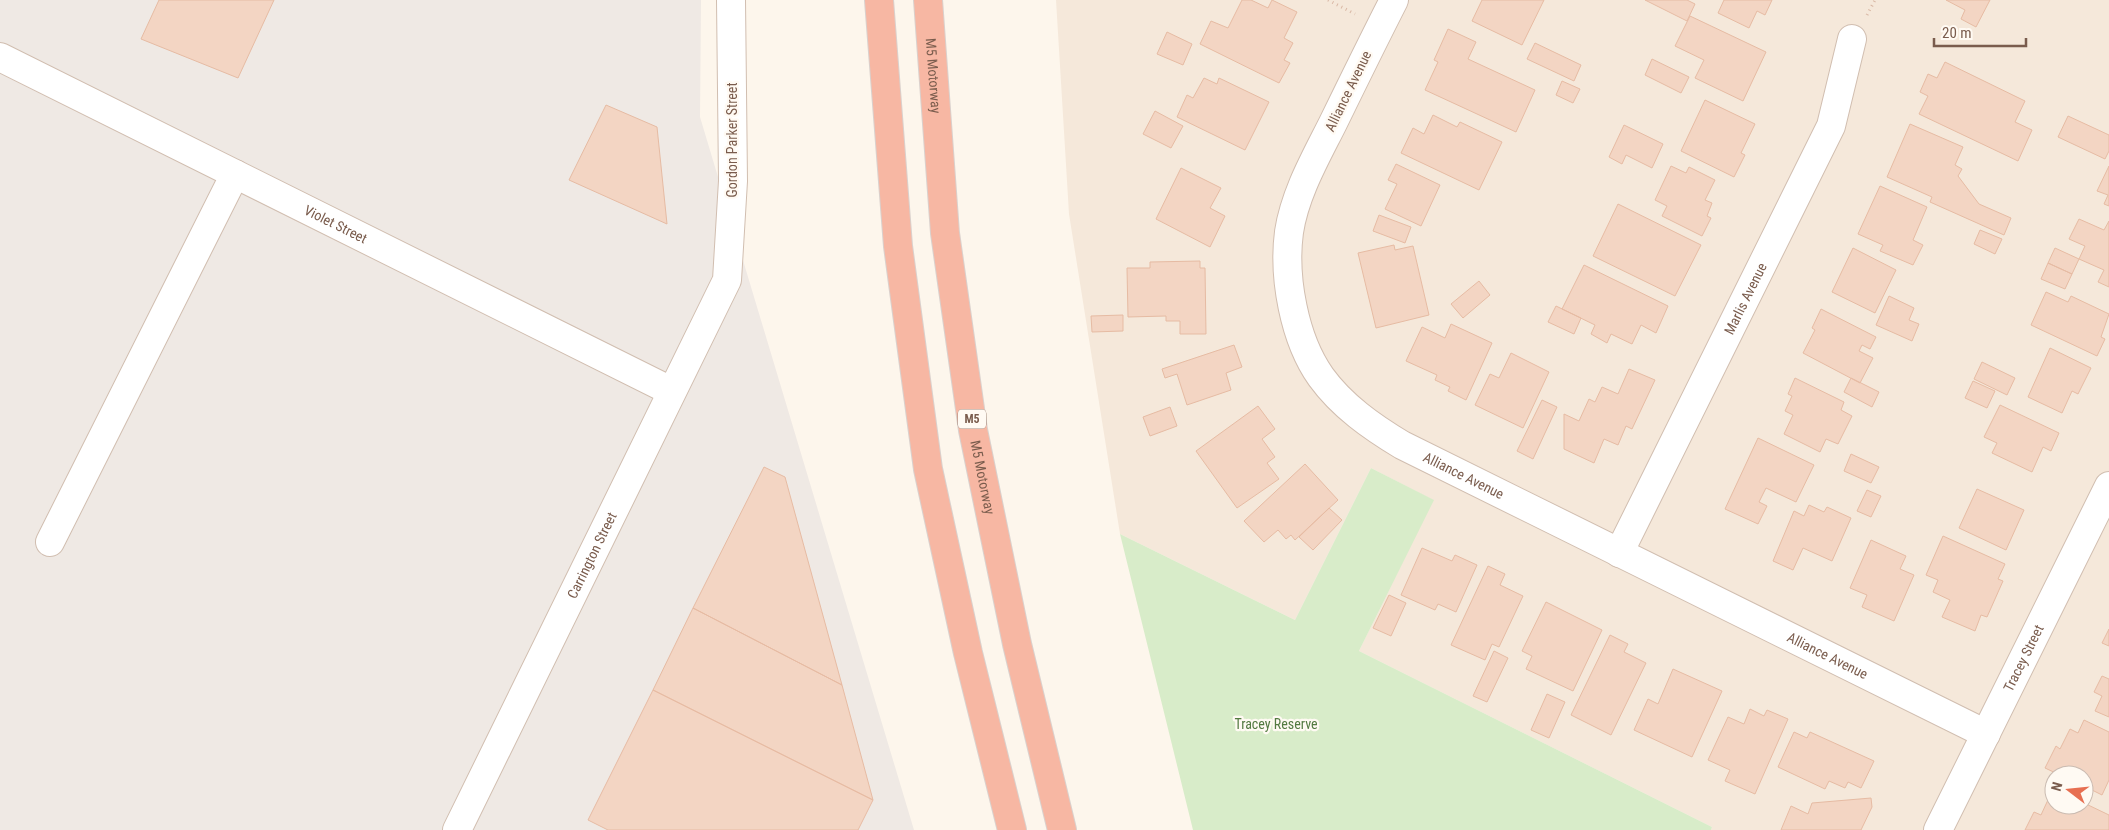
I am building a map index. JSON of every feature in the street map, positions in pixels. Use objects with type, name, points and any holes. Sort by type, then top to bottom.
[{"type":"highway","points":[[879,0],[898,246],[928,469],[968,653],[1012,830]]},
{"type":"highway","name":"M5 Motorway","points":[[928,0],[945,233],[974,430],[1017,644],[1062,830]]},
{"type":"street","name":"Gordon Parker Street","points":[[727,280],[733,181],[731,0]]},
{"type":"street","name":"Alliance Avenue","points":[[1394,0],[1312,164],[1299,195],[1292,222],[1287,266],[1292,305],[1303,340],[1321,376],[1344,403],[1372,428],[1402,445],[1986,734]]},
{"type":"street","name":"Marlis Avenue","points":[[1619,553],[1831,126],[1852,39]]},
{"type":"street","name":"Violet Street","points":[[0,57],[671,392]]},
{"type":"street","points":[[50,542],[235,174]]},
{"type":"street","name":"Carrington Street","points":[[457,830],[727,280]]},
{"type":"street","name":"Tracey Street","points":[[1938,830],[2109,486]]},
{"type":"shaded area","points":[[0,0],[701,0],[700,117],[914,830],[0,830]]},
{"type":"shaded area","points":[[1056,0],[2109,0],[2109,830],[1711,830],[1712,827],[1359,651],[1433,500],[1371,468],[1295,620],[1120,534],[1069,214]]},
{"type":"green space","name":"Tracey Reserve","points":[[1371,468],[1434,500],[1359,651],[1712,827],[1711,830],[1193,830],[1120,534],[1295,620]]},
{"type":"building","points":[[159,0],[274,0],[238,78],[141,39]]},
{"type":"building","points":[[1242,0],[1251,0],[1268,8],[1272,0],[1297,12],[1284,38],[1293,43],[1284,60],[1290,63],[1279,83],[1200,44],[1211,21],[1228,28]]},
{"type":"building","points":[[1482,0],[1544,0],[1522,45],[1472,21]]},
{"type":"building","points":[[1645,0],[1687,0],[1695,4],[1687,21]]},
{"type":"building","points":[[1724,0],[1772,0],[1765,15],[1757,11],[1749,28],[1718,13]]},
{"type":"building","points":[[1946,0],[1990,0],[1976,27],[1961,19],[1965,10]]},
{"type":"building","points":[[1690,16],[1766,52],[1743,101],[1695,78],[1704,60],[1675,46]]},
{"type":"building","points":[[1448,29],[1476,42],[1468,59],[1535,90],[1516,132],[1425,90],[1438,62],[1434,60]]},
{"type":"building","points":[[1167,32],[1192,44],[1183,65],[1157,54]]},
{"type":"building","points":[[1535,43],[1581,65],[1574,81],[1527,59]]},
{"type":"building","points":[[1652,59],[1689,77],[1681,93],[1645,75]]},
{"type":"building","points":[[1945,62],[2025,101],[2015,122],[2032,130],[2018,161],[1919,114],[1928,96],[1920,92],[1928,74],[1937,78]]},
{"type":"building","points":[[1204,78],[1217,84],[1219,78],[1269,102],[1245,150],[1177,117],[1187,95],[1193,98]]},
{"type":"building","points":[[1562,81],[1580,89],[1573,103],[1556,95]]},
{"type":"building","points":[[1705,100],[1755,124],[1741,153],[1745,155],[1734,177],[1681,151]]},
{"type":"building","points":[[606,105],[657,127],[667,224],[569,180]]},
{"type":"building","points":[[1155,111],[1183,126],[1171,148],[1143,134]]},
{"type":"building","points":[[1433,115],[1457,127],[1460,122],[1502,142],[1479,190],[1401,153],[1413,128],[1424,134]]},
{"type":"building","points":[[2068,116],[2109,135],[2109,151],[2105,159],[2058,137]]},
{"type":"building","points":[[1910,124],[1963,147],[1955,165],[1962,169],[1958,176],[1979,204],[2011,218],[2004,235],[1930,202],[1932,197],[1887,177]]},
{"type":"building","points":[[1624,125],[1663,144],[1652,168],[1626,155],[1622,164],[1609,157]]},
{"type":"building","points":[[1396,164],[1440,185],[1421,226],[1385,209],[1397,184],[1388,180]]},
{"type":"building","points":[[1671,166],[1686,173],[1689,167],[1715,180],[1705,200],[1712,203],[1707,216],[1711,218],[1702,236],[1662,216],[1667,206],[1655,200]]},
{"type":"building","points":[[2109,166],[2109,206],[2104,204],[2108,195],[2097,191]]},
{"type":"building","points":[[1181,168],[1221,188],[1210,208],[1225,216],[1210,247],[1156,219]]},
{"type":"building","points":[[1880,186],[1927,207],[1913,240],[1923,245],[1913,265],[1880,251],[1883,245],[1858,234]]},
{"type":"building","points":[[1618,204],[1701,245],[1675,296],[1593,256]]},
{"type":"building","points":[[1379,215],[1411,227],[1405,243],[1373,231]]},
{"type":"building","points":[[2079,219],[2104,230],[2109,221],[2109,287],[2098,282],[2104,270],[2079,259],[2085,246],[2069,239]]},
{"type":"building","points":[[1980,230],[2002,239],[1995,254],[1974,244]]},
{"type":"building","points":[[1394,245],[1395,250],[1413,246],[1429,315],[1376,328],[1358,253]]},
{"type":"building","points":[[1853,248],[1896,270],[1875,313],[1832,292]]},
{"type":"building","points":[[2055,248],[2079,259],[2072,274],[2048,263]]},
{"type":"building","points":[[1200,261],[1200,268],[1205,268],[1206,334],[1180,334],[1180,321],[1166,321],[1166,316],[1128,317],[1127,268],[1150,268],[1150,262]]},
{"type":"building","points":[[2048,263],[2072,274],[2065,289],[2041,279]]},
{"type":"building","points":[[1584,265],[1668,306],[1656,333],[1641,325],[1632,344],[1611,334],[1607,343],[1591,334],[1595,325],[1562,309]]},
{"type":"building","points":[[1479,281],[1490,295],[1463,318],[1451,304]]},
{"type":"building","points":[[2046,292],[2068,302],[2071,296],[2109,314],[2101,337],[2105,339],[2097,356],[2031,325]]},
{"type":"building","points":[[1889,296],[1914,308],[1909,320],[1919,324],[1912,341],[1876,325]]},
{"type":"building","points":[[1556,306],[1581,318],[1574,334],[1548,322]]},
{"type":"building","points":[[1821,309],[1876,337],[1870,349],[1862,345],[1859,351],[1873,358],[1860,383],[1803,353],[1815,330],[1812,328]]},
{"type":"building","points":[[1123,315],[1123,331],[1092,332],[1091,316]]},
{"type":"building","points":[[1451,324],[1492,343],[1466,400],[1448,391],[1450,387],[1435,380],[1437,375],[1406,361],[1422,327],[1445,338]]},
{"type":"building","points":[[1234,345],[1242,367],[1226,373],[1231,390],[1187,405],[1177,374],[1165,378],[1162,369]]},
{"type":"building","points":[[2050,348],[2091,368],[2078,394],[2072,391],[2062,413],[2028,397]]},
{"type":"building","points":[[1511,353],[1549,372],[1523,428],[1475,405],[1490,374],[1499,378]]},
{"type":"building","points":[[1982,362],[2015,378],[2007,395],[1974,379]]},
{"type":"building","points":[[1629,369],[1655,380],[1632,429],[1626,426],[1618,445],[1604,439],[1594,463],[1564,449],[1564,414],[1579,421],[1589,399],[1595,402],[1602,387],[1618,394]]},
{"type":"building","points":[[1795,378],[1844,402],[1841,410],[1852,416],[1838,444],[1826,439],[1820,452],[1784,434],[1793,415],[1785,411],[1792,396],[1788,394]]},
{"type":"building","points":[[1851,378],[1879,392],[1872,407],[1844,392]]},
{"type":"building","points":[[1973,381],[1995,391],[1987,408],[1965,398]]},
{"type":"building","points":[[1542,400],[1557,407],[1533,459],[1517,451]]},
{"type":"building","points":[[2000,405],[2059,433],[2051,451],[2043,447],[2032,472],[1992,453],[1997,443],[1984,437]]},
{"type":"building","points":[[1258,406],[1275,429],[1262,439],[1275,457],[1267,463],[1279,479],[1237,508],[1196,451]]},
{"type":"building","points":[[1170,407],[1177,426],[1150,436],[1143,417]]},
{"type":"building","points":[[1758,438],[1814,465],[1796,502],[1766,488],[1759,502],[1767,506],[1758,524],[1725,509]]},
{"type":"building","points":[[1851,454],[1879,467],[1871,483],[1844,471]]},
{"type":"building","points":[[1305,464],[1338,500],[1295,540],[1291,535],[1286,539],[1278,530],[1264,542],[1244,521]]},
{"type":"building","points":[[764,467],[785,477],[842,685],[693,608]]},
{"type":"building","points":[[1977,489],[2024,510],[2006,550],[1959,528]]},
{"type":"building","points":[[1867,490],[1881,496],[1871,517],[1857,511]]},
{"type":"building","points":[[1809,505],[1824,512],[1827,507],[1851,518],[1832,561],[1803,548],[1793,570],[1773,561],[1794,511],[1804,516]]},
{"type":"building","points":[[1329,508],[1342,520],[1313,550],[1299,537]]},
{"type":"building","points":[[1943,536],[2005,564],[1998,579],[2003,581],[1987,617],[1981,615],[1975,631],[1942,617],[1950,600],[1933,592],[1938,580],[1926,575]]},
{"type":"building","points":[[1871,540],[1906,556],[1900,569],[1914,575],[1894,621],[1862,607],[1867,595],[1850,588]]},
{"type":"building","points":[[1422,548],[1452,561],[1455,555],[1477,565],[1456,612],[1438,604],[1435,610],[1401,595]]},
{"type":"building","points":[[1488,566],[1505,574],[1500,585],[1523,596],[1499,647],[1492,644],[1485,660],[1451,645]]},
{"type":"building","points":[[1389,595],[1406,603],[1391,636],[1373,628]]},
{"type":"building","points":[[1546,602],[1602,630],[1573,691],[1526,669],[1532,656],[1522,651]]},
{"type":"building","points":[[693,608],[842,685],[873,800],[653,690]]},
{"type":"building","points":[[2109,629],[2109,646],[2102,643]]},
{"type":"building","points":[[1610,635],[1628,644],[1624,652],[1646,663],[1611,735],[1571,715]]},
{"type":"building","points":[[1494,651],[1508,658],[1487,702],[1473,696]]},
{"type":"building","points":[[1673,669],[1722,691],[1692,757],[1634,730],[1648,699],[1658,704]]},
{"type":"building","points":[[2102,676],[2109,679],[2109,717],[2095,711],[2102,696],[2094,692]]},
{"type":"building","points":[[653,690],[873,800],[858,830],[608,830],[588,820]]},
{"type":"building","points":[[1547,694],[1565,702],[1549,738],[1531,730]]},
{"type":"building","points":[[1750,709],[1764,716],[1767,710],[1788,719],[1755,794],[1725,781],[1730,770],[1708,760],[1728,717],[1744,724]]},
{"type":"building","points":[[2084,720],[2109,732],[2109,780],[2102,795],[2094,791],[2094,765],[2046,765],[2056,746],[2060,749],[2070,729],[2078,733]]},
{"type":"building","points":[[1794,732],[1807,738],[1810,732],[1874,761],[1861,788],[1848,782],[1845,788],[1829,781],[1825,789],[1778,767]]},
{"type":"building","points":[[1871,798],[1872,807],[1861,830],[1781,830],[1791,806],[1808,814],[1812,803]]},
{"type":"building","points":[[2044,808],[2044,815],[2094,815],[2094,808],[2109,815],[2109,830],[2025,830],[2034,812],[2041,815]]}]
